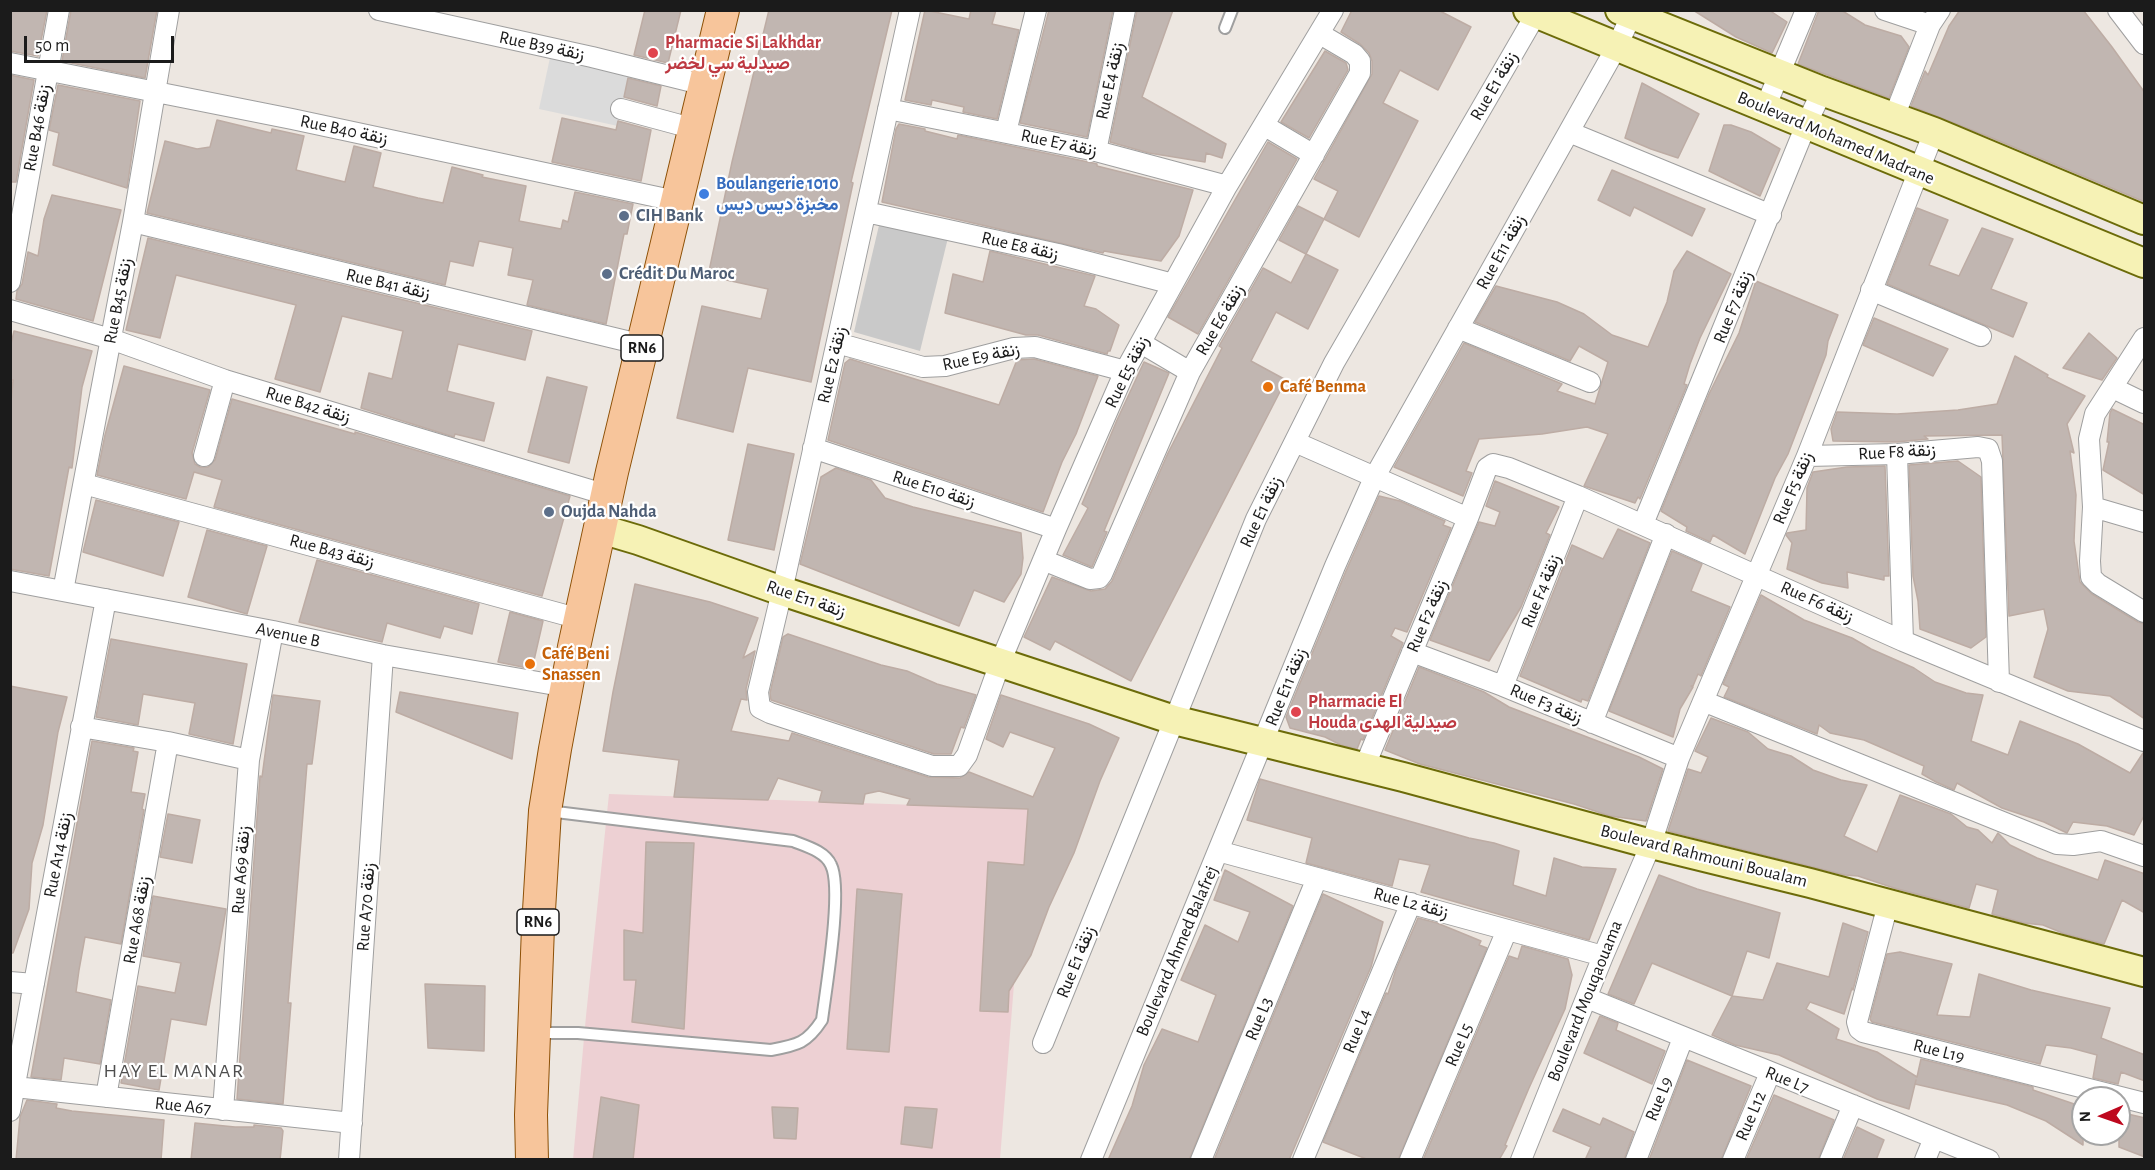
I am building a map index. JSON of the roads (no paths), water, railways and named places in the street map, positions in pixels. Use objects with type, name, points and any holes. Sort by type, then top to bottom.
[{"type":"main road","name":"RN6","points":[[532,1160],[534,1033],[545,811],[580,619],[607,495],[723,10]]},
{"type":"street","name":"Rue B46 زنقة","points":[[10,282],[59,10]]},
{"type":"street","name":"Rue B45 زنقة","points":[[63,591],[133,222],[169,10]]},
{"type":"street","name":"Rue B39 زنقة","points":[[379,10],[592,57],[705,85]]},
{"type":"street","name":"Rue E2 زنقة","points":[[910,10],[758,692],[760,708],[770,713],[932,766],[959,766],[967,755]]},
{"type":"street","points":[[1006,132],[1036,10]]},
{"type":"street","name":"Rue E4 زنقة","points":[[1096,151],[1125,10]]},
{"type":"street","name":"Rue E5 زنقة","points":[[967,755],[1000,663],[1125,371],[1227,186],[1333,10]]},
{"type":"street","points":[[1765,108],[1806,10]]},
{"type":"street","points":[[1886,10],[1935,18],[1894,117]]},
{"type":"street","points":[[2118,10],[2145,44]]},
{"type":"street","name":"Boulevard Mohamed Madrane","points":[[1534,12],[1616,48],[2145,263]]},
{"type":"street","name":"Rue E1 زنقة","points":[[1043,1042],[1256,519],[1334,363],[1534,12]]},
{"type":"street","name":"Boulevard Mohamed Madrane","points":[[1628,12],[1822,91],[1934,132],[2135,216]]},
{"type":"street","name":"Rue E11 زنقة","points":[[601,530],[638,540],[782,591],[1174,720],[1263,743],[1330,577],[1374,478],[1616,48],[1628,12]]},
{"type":"street","name":"Rue E6 زنقة","points":[[1043,560],[1090,579],[1099,578],[1190,372],[1360,73],[1360,61],[1354,54],[1320,34]]},
{"type":"street","name":"Rue B40 زنقة","points":[[10,63],[156,91],[676,201]]},
{"type":"street","name":"Rue F7 زنقة","points":[[1643,524],[1822,91]]},
{"type":"street","points":[[621,109],[695,129]]},
{"type":"street","name":"Rue E7 زنقة","points":[[888,109],[1096,151],[1227,186]]},
{"type":"street","points":[[1265,126],[1314,155]]},
{"type":"street","points":[[1569,132],[1771,215]]},
{"type":"street","name":"Rue F5 زنقة","points":[[1651,844],[1679,758],[1807,456],[1934,132]]},
{"type":"street","name":"Rue E8 زنقة","points":[[866,212],[1058,254],[1173,284]]},
{"type":"street","points":[[2112,250],[2135,216]]},
{"type":"street","name":"Rue B41 زنقة","points":[[133,222],[643,345]]},
{"type":"street","points":[[1871,290],[1981,336]]},
{"type":"street","name":"Rue B42 زنقة","points":[[10,310],[111,339],[225,380],[607,495]]},
{"type":"street","points":[[1458,328],[1590,382]]},
{"type":"street","points":[[2145,338],[2095,414],[2089,439],[2093,507],[2091,577],[2098,584],[2145,612]]},
{"type":"street","name":"Rue E9 زنقة","points":[[837,343],[923,367],[945,366],[1014,348],[1035,346],[1125,371]]},
{"type":"street","points":[[1141,343],[1190,372]]},
{"type":"street","points":[[204,456],[225,380]]},
{"type":"street","points":[[2113,388],[2145,403]]},
{"type":"street","points":[[1295,442],[1468,518]]},
{"type":"street","name":"Rue F8 زنقة","points":[[1807,456],[1897,454],[1978,447],[1988,449],[1992,461],[1999,682]]},
{"type":"street","name":"Rue E10 زنقة","points":[[813,448],[1056,529]]},
{"type":"street","points":[[1897,454],[1903,641]]},
{"type":"street","name":"Rue F6 زنقة","points":[[1490,465],[1509,468],[1578,496],[1903,641],[2145,741]]},
{"type":"street","name":"Rue F2 زنقة","points":[[1364,768],[1490,465]]},
{"type":"street","name":"Rue B43 زنقة","points":[[84,484],[580,619]]},
{"type":"street","name":"Rue F4 زنقة","points":[[1503,686],[1578,496]]},
{"type":"street","points":[[2093,507],[2145,522]]},
{"type":"street","points":[[1592,723],[1666,534]]},
{"type":"street","name":"Avenue B","points":[[10,581],[273,631],[383,656],[567,687]]},
{"type":"street","name":"Rue A14 زنقة","points":[[10,1111],[106,599]]},
{"type":"street","name":"Rue A69 زنقة","points":[[223,1110],[249,760],[273,631]]},
{"type":"street","name":"Rue F3 زنقة","points":[[1412,652],[1503,686],[1679,758]]},
{"type":"street","name":"Rue A70 زنقة","points":[[349,1160],[383,656]]},
{"type":"street","points":[[1703,701],[2057,844],[2073,845],[2101,841],[2145,856]]},
{"type":"street","points":[[81,728],[168,742],[249,760]]},
{"type":"street","name":"Rue A68 زنقة","points":[[106,1097],[168,742]]},
{"type":"street","name":"Boulevard Rahmouni Boualam","points":[[1263,743],[2145,972]]},
{"type":"street","name":"Boulevard Ahmed Balafrej","points":[[1090,1160],[1263,743]]},
{"type":"street","name":"Boulevard Mouqaouama","points":[[1521,1160],[1651,844]]},
{"type":"street","name":"Rue L2 زنقة","points":[[1218,851],[1603,956]]},
{"type":"street","name":"Rue L3","points":[[1201,1160],[1317,878]]},
{"type":"street","name":"Rue L4","points":[[1303,1160],[1411,903]]},
{"type":"street","name":"Rue L19","points":[[1888,904],[1857,1022],[1859,1029],[1863,1032],[2145,1102]]},
{"type":"street","name":"Rue L5","points":[[1410,1160],[1507,930]]},
{"type":"street","points":[[10,982],[34,984]]},
{"type":"street","name":"Rue L7","points":[[1587,998],[1989,1160]]},
{"type":"street","name":"Rue L9","points":[[1635,1160],[1683,1038]]},
{"type":"street","name":"Rue L12","points":[[1733,1160],[1770,1072]]},
{"type":"street","name":"Rue A67","points":[[15,1087],[352,1123]]},
{"type":"street","points":[[1830,1160],[1853,1106]]},
{"type":"street","points":[[1925,1160],[1934,1138]]},
{"type":"lane","points":[[1225,27],[1232,10]]},
{"type":"lane","points":[[534,1033],[578,1034],[771,1050],[799,1044],[813,1034],[822,1020],[836,888],[831,864],[817,851],[793,842],[545,811]]},
{"type":"place","name":"Pharmacie Si Lakhdar صيدلية سي لخضر","points":[[653,53]]},
{"type":"place","name":"Boulangerie 1010 مخبزة ديس ديس","points":[[704,194]]},
{"type":"place","name":"CIH Bank","points":[[624,216]]},
{"type":"place","name":"Crédit Du Maroc","points":[[607,274]]},
{"type":"place","name":"Café Benma","points":[[1268,387]]},
{"type":"place","name":"Oujda Nahda","points":[[549,512]]},
{"type":"place","name":"Café Beni Snassen","points":[[530,664]]},
{"type":"place","name":"Pharmacie El Houda صيدلية الهدى","points":[[1296,712]]},
{"type":"district","name":"HAY EL MANAR","points":[[174,1071]]}]
